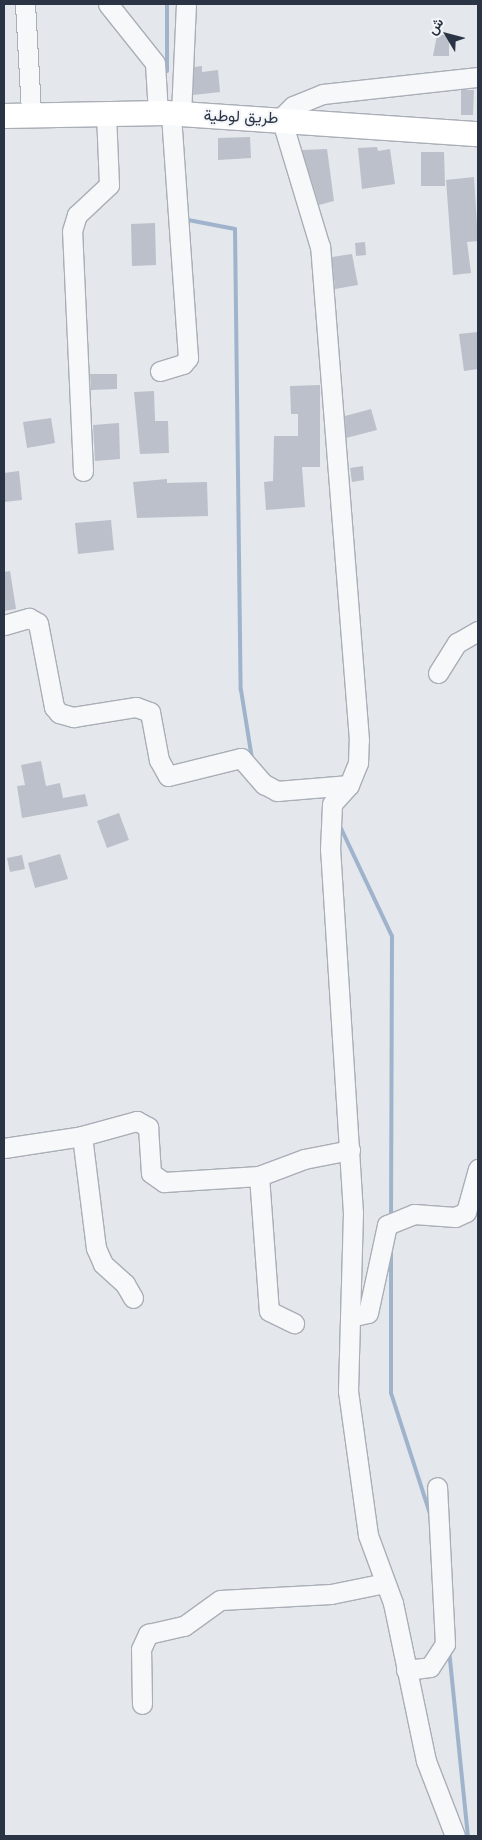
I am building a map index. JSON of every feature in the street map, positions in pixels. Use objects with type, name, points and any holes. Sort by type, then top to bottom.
[{"type":"main road","name":"طريق لوطية","points":[[4,116],[32,113],[106,113],[281,118],[478,134]]},
{"type":"street","points":[[25,4],[32,113]]},
{"type":"street","points":[[108,4],[154,63],[170,114]]},
{"type":"street","points":[[160,371],[183,364],[188,358],[170,114],[186,4]]},
{"type":"street","points":[[455,1836],[426,1760],[385,1583],[360,1491],[348,1391],[350,1150],[330,850],[332,804],[349,784],[358,763],[359,740],[320,247],[281,118],[293,106],[323,94],[478,77]]},
{"type":"street","points":[[83,472],[72,231],[77,215],[108,185],[106,113]]},
{"type":"street","points":[[4,625],[29,618],[38,623],[54,707],[59,713],[73,716],[136,707],[150,712],[159,760],[168,776],[241,758],[264,784],[277,791],[349,784]]},
{"type":"street","points":[[438,673],[457,642],[478,631]]},
{"type":"street","points":[[4,1148],[82,1136],[137,1121],[148,1127],[150,1173],[156,1180],[259,1176],[304,1159],[350,1150]]},
{"type":"street","points":[[82,1136],[96,1248],[103,1264],[125,1284],[133,1298]]},
{"type":"street","points":[[350,1317],[368,1313],[387,1225],[414,1214],[455,1217],[466,1212],[478,1169]]},
{"type":"street","points":[[259,1176],[269,1311],[294,1323]]},
{"type":"street","points":[[406,1670],[430,1667],[445,1644],[437,1487]]},
{"type":"street","points":[[142,1704],[141,1648],[148,1634],[184,1626],[220,1600],[331,1594],[385,1583]]},
{"type":"building","points":[[437,35],[449,35],[449,56],[433,56]]},
{"type":"building","points":[[202,66],[202,72],[218,70],[220,92],[193,95],[194,67]]},
{"type":"building","points":[[461,90],[474,90],[473,115],[461,115]]},
{"type":"building","points":[[250,137],[251,158],[218,160],[218,138]]},
{"type":"building","points":[[377,147],[378,151],[390,149],[395,184],[362,189],[358,148]]},
{"type":"building","points":[[327,149],[334,201],[319,205],[302,150]]},
{"type":"building","points":[[421,152],[444,152],[445,186],[421,186]]},
{"type":"building","points":[[474,177],[478,241],[467,242],[471,273],[453,275],[446,180]]},
{"type":"building","points":[[155,223],[156,265],[132,266],[131,224]]},
{"type":"building","points":[[365,242],[366,255],[356,256],[355,243]]},
{"type":"building","points":[[352,254],[358,285],[335,289],[332,257]]},
{"type":"building","points":[[478,332],[478,369],[464,371],[459,334]]},
{"type":"building","points":[[90,374],[117,374],[117,389],[91,390]]},
{"type":"building","points":[[320,385],[320,467],[302,467],[305,507],[266,510],[264,482],[273,481],[274,436],[298,436],[298,414],[291,414],[290,386]]},
{"type":"building","points":[[154,391],[155,421],[168,421],[169,453],[140,454],[134,392]]},
{"type":"building","points":[[371,409],[377,430],[346,438],[345,416]]},
{"type":"building","points":[[51,418],[55,443],[27,448],[23,422]]},
{"type":"building","points":[[119,423],[120,459],[95,461],[93,425]]},
{"type":"building","points":[[363,466],[364,480],[352,482],[350,468]]},
{"type":"building","points":[[19,471],[22,500],[4,502],[4,473]]},
{"type":"building","points":[[167,479],[167,483],[207,482],[208,516],[137,518],[133,482]]},
{"type":"building","points":[[111,520],[114,550],[78,554],[75,523]]},
{"type":"building","points":[[10,571],[16,609],[4,611],[4,572]]},
{"type":"building","points":[[41,761],[46,786],[60,783],[63,798],[85,794],[88,806],[22,818],[17,786],[25,785],[21,765]]},
{"type":"building","points":[[119,813],[129,840],[107,848],[97,821]]},
{"type":"building","points":[[60,854],[68,879],[35,888],[28,863]]},
{"type":"building","points":[[22,855],[25,869],[10,872],[7,858]]},
{"type":"waterway","points":[[167,4],[167,71]]},
{"type":"waterway","points":[[183,219],[235,229],[241,690],[252,759]]},
{"type":"waterway","points":[[338,822],[392,936],[391,1218]]},
{"type":"waterway","points":[[391,1245],[391,1393],[430,1514]]},
{"type":"waterway","points":[[449,1650],[468,1836]]}]
